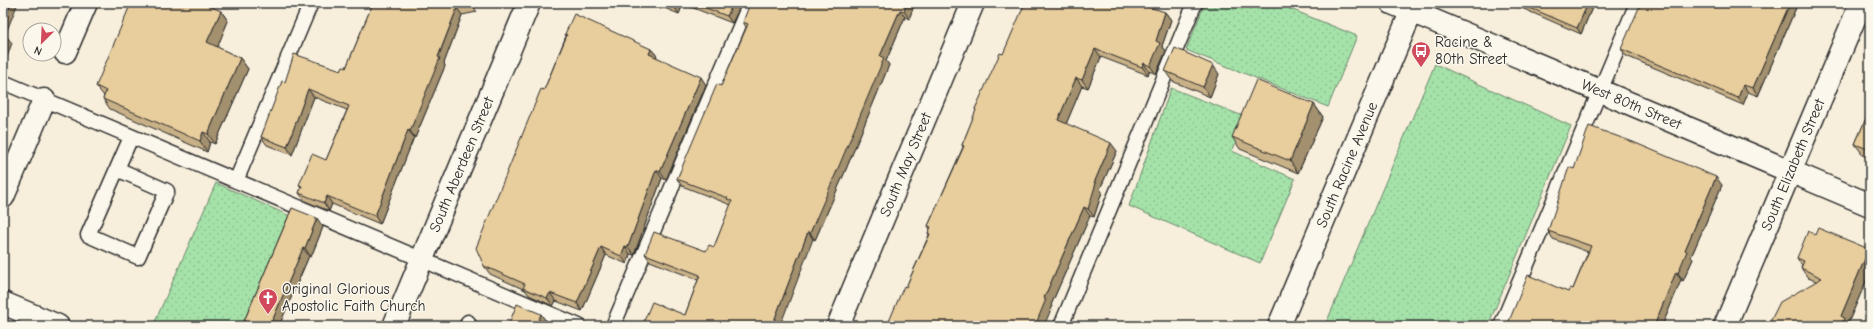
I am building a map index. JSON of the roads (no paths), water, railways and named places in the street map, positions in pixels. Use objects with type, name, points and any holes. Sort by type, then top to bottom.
[{"type":"street","points":[[65,52],[86,3]]},
{"type":"street","name":"South Aberdeen Street","points":[[394,326],[529,3]]},
{"type":"street","name":"South May Street","points":[[838,326],[972,3]]},
{"type":"street","name":"South Elizabeth Street","points":[[1725,326],[1861,3]]},
{"type":"street","name":"West 80th Street","points":[[1406,6],[1870,205]]},
{"type":"street","name":"South Racine Avenue","points":[[1279,326],[1406,6]]},
{"type":"street","points":[[3,197],[44,100]]},
{"type":"street","points":[[3,303],[58,326]]},
{"type":"lane","points":[[236,181],[311,3]]},
{"type":"lane","points":[[613,326],[750,3]]},
{"type":"lane","points":[[1061,326],[1195,3]]},
{"type":"lane","points":[[1501,326],[1637,3]]},
{"type":"lane","points":[[3,82],[579,326]]},
{"type":"lane","points":[[117,169],[167,191],[138,257],[88,235],[131,137]]},
{"type":"place","name":"Racine & 80th Street","points":[[1421,68]]},
{"type":"place","name":"Original Glorious Apostolic Faith Church","points":[[268,315]]}]
